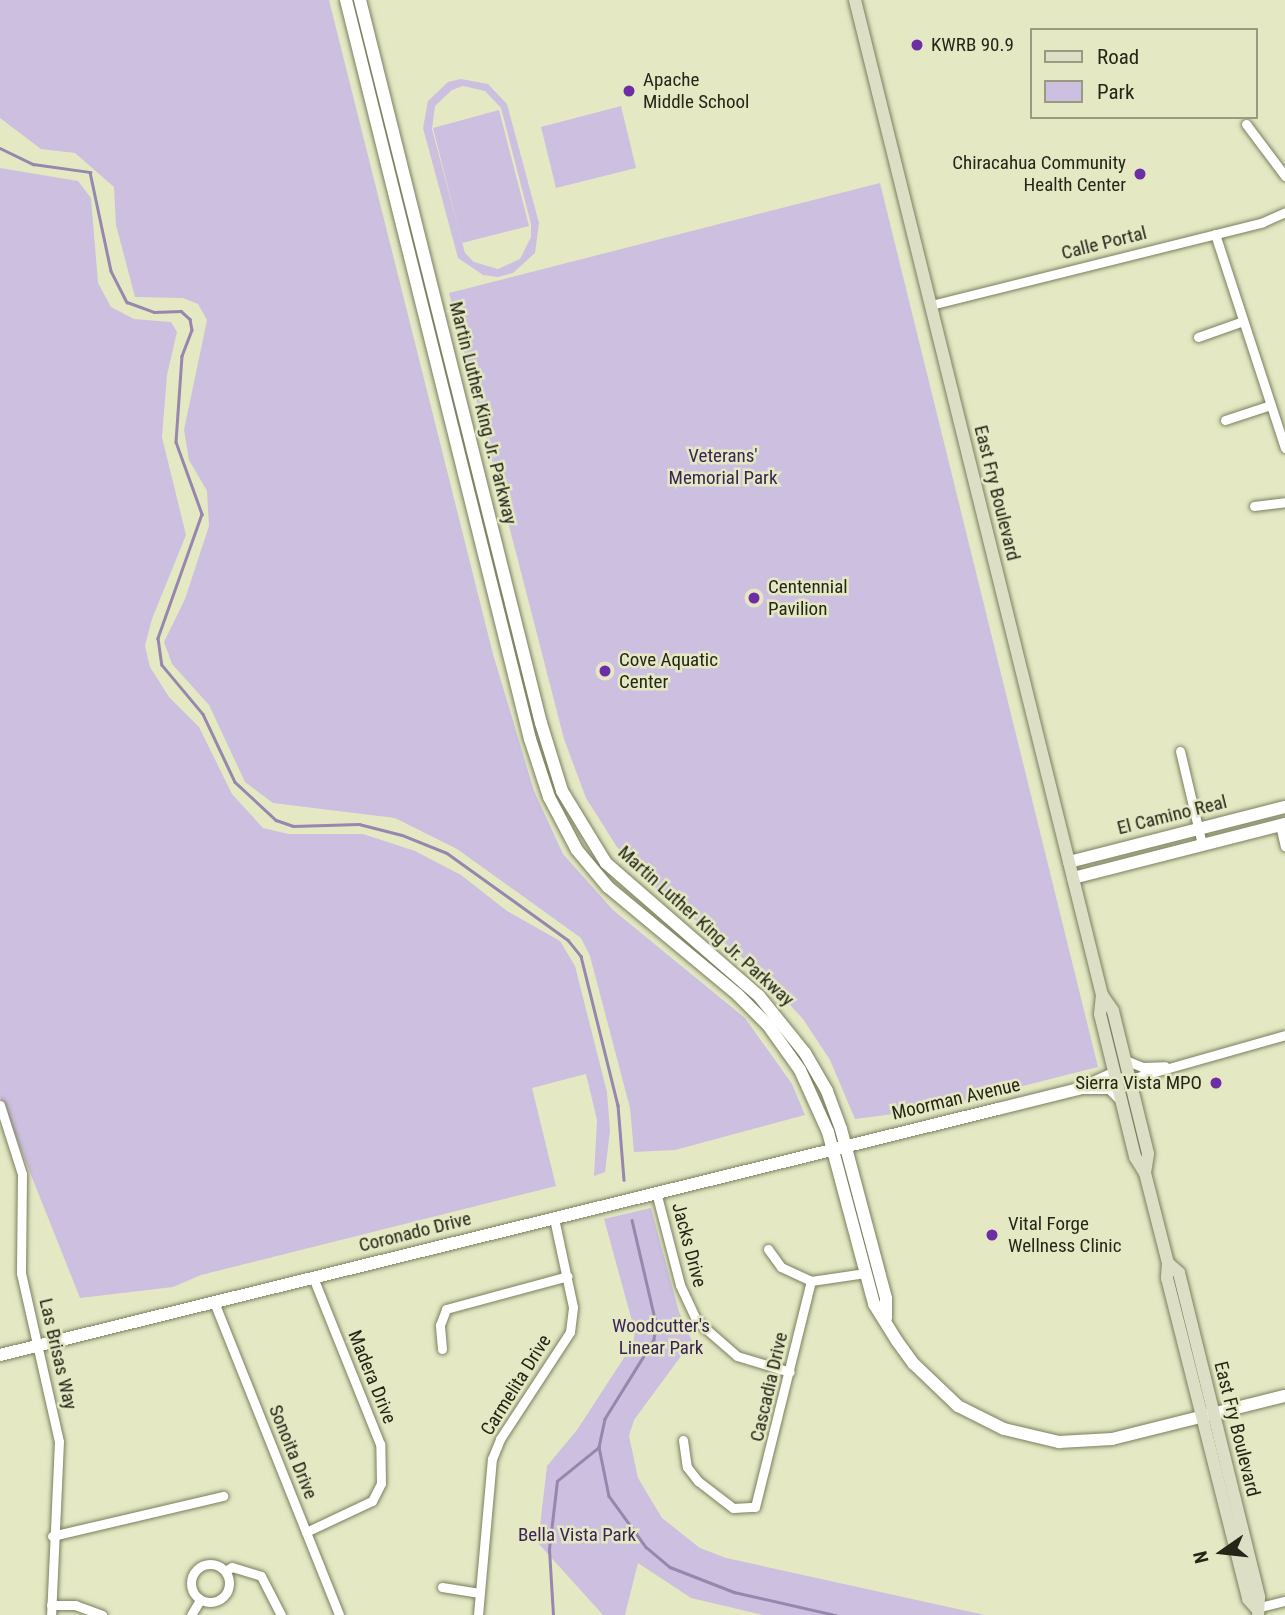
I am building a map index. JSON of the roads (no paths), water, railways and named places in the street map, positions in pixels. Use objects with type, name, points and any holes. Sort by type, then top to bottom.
[{"type":"main road","name":"East Fry Boulevard","points":[[855,0],[1102,995],[1100,1014],[1114,1074],[1135,1157],[1145,1172],[1168,1263],[1179,1273],[1208,1416],[1259,1597],[1257,1611]]},
{"type":"main road","name":"East Fry Boulevard","points":[[1102,995],[1113,1011],[1130,1079],[1148,1154],[1145,1172]]},
{"type":"street","name":"Martin Luther King Jr. Parkway","points":[[346,0],[527,726],[549,797],[578,849],[608,887],[738,995],[768,1025],[810,1087],[839,1146],[886,1298],[886,1318]]},
{"type":"street","name":"Martin Luther King Jr. Parkway","points":[[360,0],[541,723],[562,791],[583,831],[622,879],[782,1020],[827,1091],[865,1273],[874,1304],[886,1318]]},
{"type":"street","points":[[1246,124],[1285,176]]},
{"type":"street","name":"Calle Portal","points":[[930,305],[1215,234],[1285,212]]},
{"type":"street","points":[[1215,234],[1285,449]]},
{"type":"street","points":[[1198,337],[1243,321]]},
{"type":"street","points":[[1225,420],[1271,405]]},
{"type":"street","points":[[1254,506],[1285,502]]},
{"type":"street","points":[[1180,751],[1202,844]]},
{"type":"street","name":"El Camino Real","points":[[1069,862],[1285,807]]},
{"type":"street","points":[[1282,824],[1285,846]]},
{"type":"street","name":"El Camino Real","points":[[1073,878],[1282,824]]},
{"type":"street","points":[[1130,1079],[1165,1066],[1285,1035]]},
{"type":"street","points":[[1125,1060],[1142,1068],[1165,1066]]},
{"type":"street","name":"Moorman Avenue","points":[[839,1146],[1082,1088],[1114,1074]]},
{"type":"street","name":"Moorman Avenue","points":[[1082,1088],[1110,1088],[1120,1098]]},
{"type":"street","name":"Las Brisas Way","points":[[0,1105],[22,1174],[20,1256],[59,1441],[52,1536],[51,1610]]},
{"type":"street","name":"Coronado Drive","points":[[0,1355],[839,1146]]},
{"type":"street","name":"Jacks Drive","points":[[656,1192],[680,1285],[697,1321],[737,1356],[790,1372]]},
{"type":"street","name":"Carmelita Drive","points":[[478,1615],[492,1460],[500,1439],[570,1332],[573,1307],[554,1218]]},
{"type":"street","points":[[768,1249],[781,1267],[811,1281],[865,1273]]},
{"type":"street","points":[[442,1349],[440,1325],[446,1310],[568,1276]]},
{"type":"street","name":"Madera Drive","points":[[306,1532],[372,1501],[381,1483],[380,1444],[313,1278]]},
{"type":"street","name":"Cascadia Drive","points":[[683,1440],[687,1467],[716,1497],[740,1511],[760,1501],[811,1281]]},
{"type":"street","name":"Sonoita Drive","points":[[214,1302],[339,1615]]},
{"type":"street","points":[[886,1318],[914,1364],[932,1384],[958,1406],[1004,1429],[1083,1443],[1285,1396]]},
{"type":"street","points":[[52,1536],[223,1496]]},
{"type":"street","points":[[215,1564],[225,1571],[229,1583],[224,1596],[212,1603],[200,1600],[191,1587],[193,1573],[201,1566],[215,1564]]},
{"type":"street","points":[[225,1571],[233,1567],[261,1576],[281,1615]]},
{"type":"street","points":[[442,1587],[480,1593]]},
{"type":"street","points":[[191,1615],[200,1600]]},
{"type":"street","points":[[1257,1611],[1285,1601]]},
{"type":"street","points":[[51,1610],[75,1605],[102,1615]]},
{"type":"waterway","points":[[0,148],[33,164],[90,172],[111,271],[127,302],[154,312],[181,311],[190,319],[192,330],[182,356],[176,442],[202,514],[158,638],[162,665],[203,714],[235,782],[276,820],[293,826],[359,824],[402,835],[447,853],[568,940],[581,956],[618,1105],[624,1180]]},
{"type":"waterway","points":[[632,1220],[656,1323],[654,1340],[605,1419],[599,1447],[609,1496],[646,1547],[670,1567],[734,1592],[835,1615]]},
{"type":"waterway","points":[[553,1615],[549,1549],[557,1481],[599,1447]]},
{"type":"place","name":"KWRB 90.9","points":[[917,45]]},
{"type":"place","name":"Apache Middle School","points":[[629,91]]},
{"type":"place","name":"Chiracahua Community Health Center","points":[[1140,174]]},
{"type":"place","name":"Centennial Pavilion","points":[[754,598]]},
{"type":"place","name":"Cove Aquatic Center","points":[[605,671]]},
{"type":"place","name":"Sierra Vista MPO","points":[[1216,1083]]},
{"type":"place","name":"Vital Forge Wellness Clinic","points":[[992,1235]]},
{"type":"park label","name":"Veterans' Memorial Park","points":[[723,467]]},
{"type":"park label","name":"Woodcutter's Linear Park","points":[[661,1337]]},
{"type":"park label","name":"Bella Vista Park","points":[[577,1535]]}]
